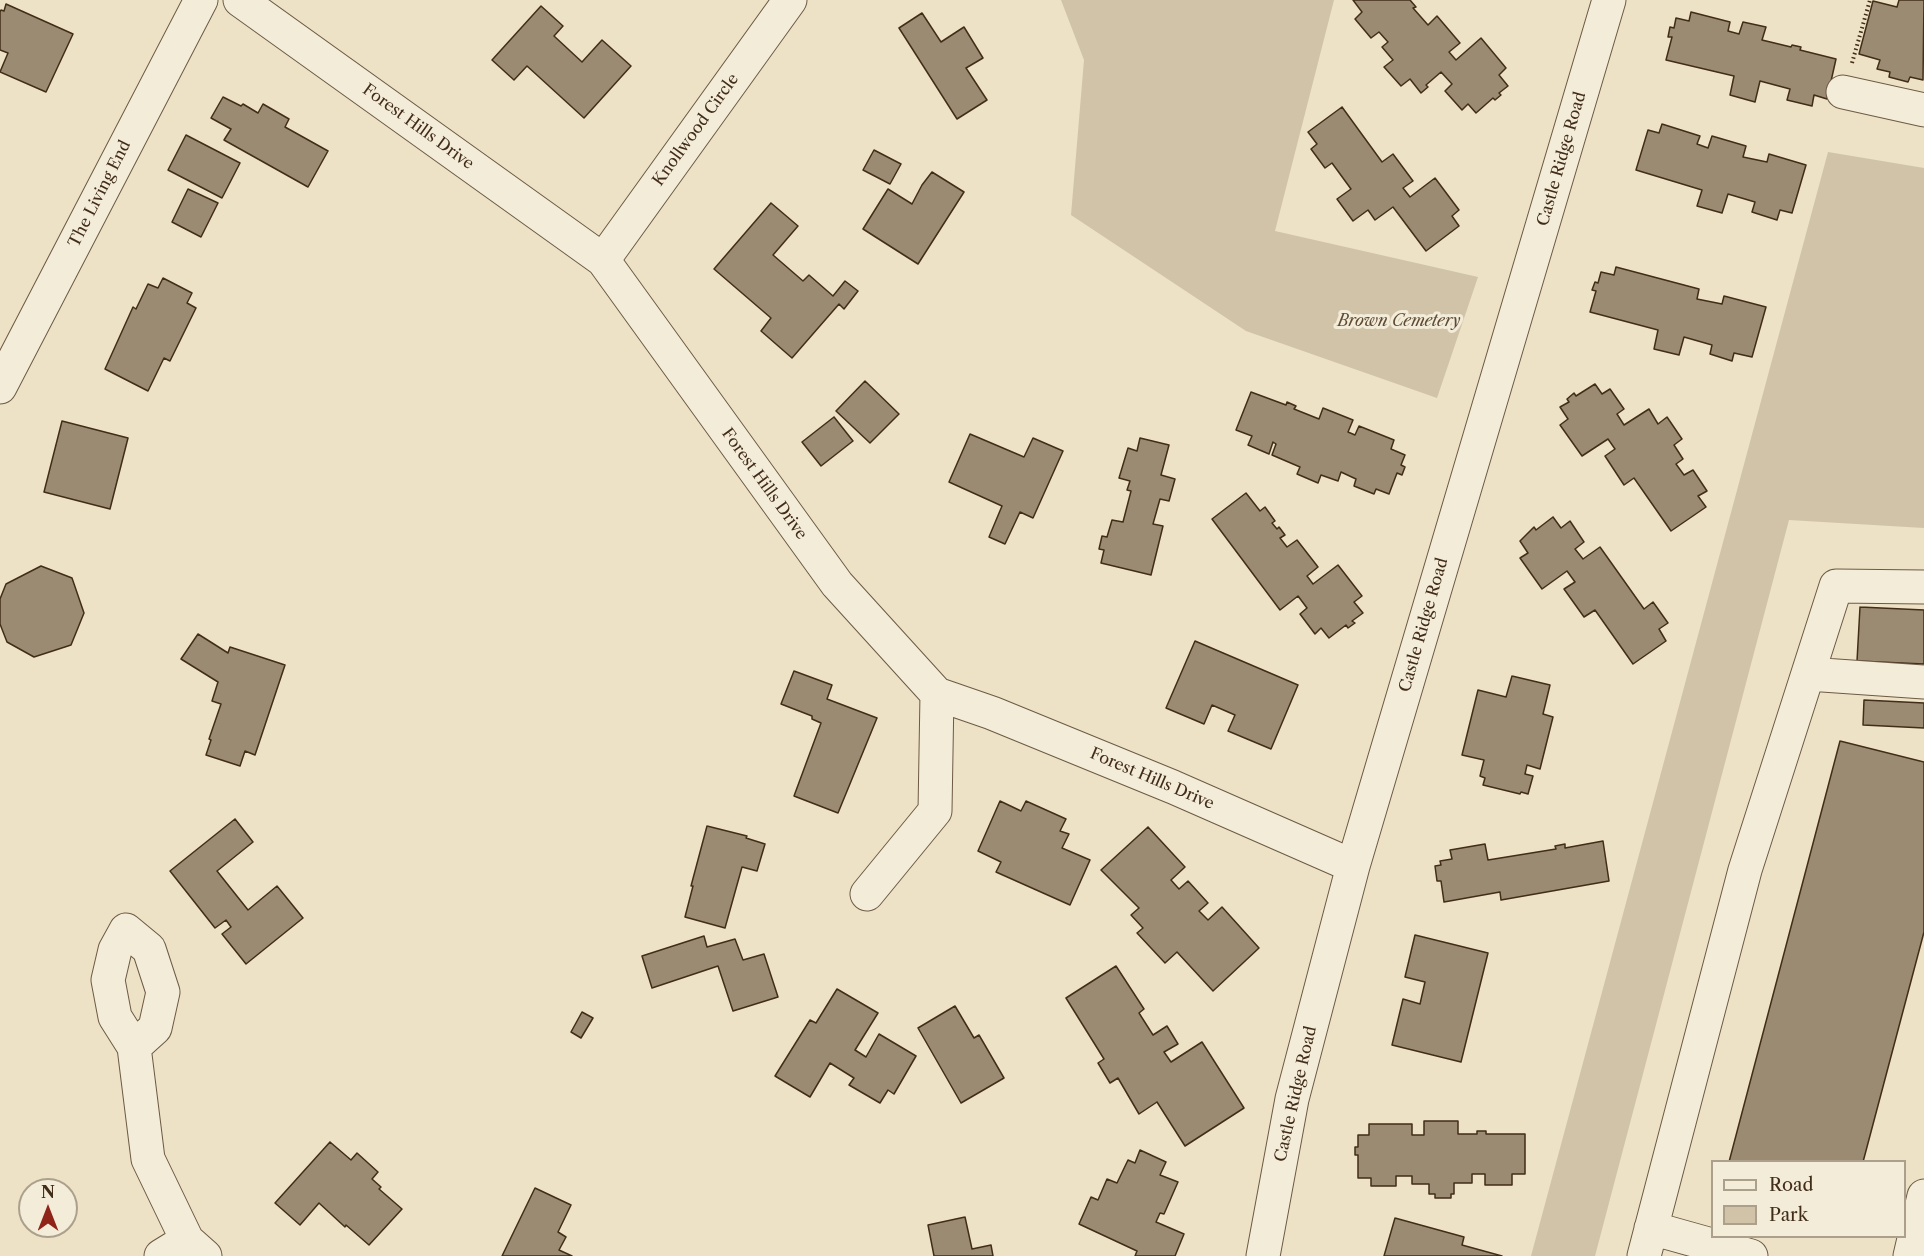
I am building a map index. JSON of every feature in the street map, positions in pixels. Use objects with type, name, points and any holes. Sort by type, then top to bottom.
[{"type":"street","name":"The Living End","points":[[0,387],[201,0]]},
{"type":"street","name":"Forest Hills Drive","points":[[240,0],[603,260],[837,584],[937,694],[992,712],[1152,778],[1353,866]]},
{"type":"street","name":"Knollwood Circle","points":[[603,260],[790,0]]},
{"type":"street","name":"Castle Ridge Road","points":[[1263,1256],[1292,1099],[1353,866],[1609,0]]},
{"type":"street","points":[[1843,92],[1924,110]]},
{"type":"street","points":[[1751,1256],[1648,1242],[1745,870],[1836,586],[1924,587]]},
{"type":"street","points":[[1808,674],[1924,682]]},
{"type":"street","points":[[867,894],[935,811],[937,694]]},
{"type":"street","points":[[134,1047],[148,1159],[184,1250]]},
{"type":"street","points":[[1910,1256],[1924,1196]]},
{"type":"path","points":[[1843,92],[1870,0]]},
{"type":"green space","name":"Brown Cemetery","points":[[1061,0],[1334,0],[1275,231],[1478,277],[1437,398],[1246,331],[1071,215],[1084,60]]},
{"type":"green space","points":[[1828,152],[1924,168],[1924,528],[1789,520],[1595,1256],[1531,1256]]},
{"type":"building","points":[[1353,0],[1410,0],[1416,7],[1413,8],[1428,25],[1437,16],[1460,43],[1449,52],[1456,60],[1481,38],[1506,68],[1499,75],[1508,86],[1499,93],[1501,95],[1495,100],[1493,98],[1476,113],[1468,104],[1462,110],[1445,91],[1452,84],[1441,72],[1426,85],[1428,87],[1421,93],[1410,79],[1401,86],[1384,67],[1393,60],[1382,47],[1388,42],[1379,32],[1371,38],[1355,19],[1362,12]]},
{"type":"building","points":[[1899,0],[1924,0],[1923,80],[1910,77],[1908,82],[1889,77],[1890,72],[1877,69],[1880,60],[1859,54],[1873,1],[1897,7]]},
{"type":"building","points":[[6,4],[73,34],[46,92],[0,72],[8,53],[0,50],[0,12],[4,11]]},
{"type":"building","points":[[541,6],[563,26],[554,36],[582,62],[602,40],[631,66],[584,118],[527,66],[514,80],[492,60]]},
{"type":"building","points":[[1691,12],[1730,22],[1728,31],[1739,34],[1743,22],[1766,27],[1762,40],[1801,47],[1800,50],[1836,59],[1827,99],[1814,95],[1812,106],[1787,100],[1790,89],[1760,81],[1755,102],[1730,95],[1734,76],[1666,60],[1672,37],[1668,37],[1670,27],[1674,28],[1676,18],[1689,21]]},
{"type":"building","points":[[922,13],[941,42],[964,27],[983,58],[966,68],[987,100],[957,119],[899,28]]},
{"type":"building","points":[[223,97],[241,106],[243,104],[258,113],[263,104],[289,119],[285,127],[328,151],[308,187],[224,140],[231,129],[211,118]]},
{"type":"building","points":[[1342,107],[1382,162],[1393,154],[1413,181],[1403,188],[1410,197],[1435,178],[1459,210],[1452,216],[1459,226],[1426,251],[1393,207],[1375,220],[1368,210],[1353,221],[1337,199],[1351,189],[1332,163],[1325,168],[1311,149],[1317,144],[1308,132]]},
{"type":"building","points":[[1662,124],[1700,136],[1697,144],[1708,148],[1712,136],[1746,146],[1743,157],[1767,162],[1769,154],[1806,165],[1792,213],[1780,210],[1777,220],[1752,212],[1755,202],[1728,194],[1722,213],[1697,206],[1702,190],[1636,170],[1648,130],[1659,133]]},
{"type":"building","points":[[186,135],[240,163],[222,198],[168,170]]},
{"type":"building","points":[[874,150],[901,164],[890,184],[863,170]]},
{"type":"building","points":[[932,172],[964,192],[918,264],[863,229],[888,189],[912,204]]},
{"type":"building","points":[[188,189],[218,203],[201,237],[172,222]]},
{"type":"building","points":[[771,203],[798,226],[773,255],[803,281],[809,275],[833,296],[845,281],[858,291],[844,309],[839,304],[792,358],[761,331],[771,318],[714,269]]},
{"type":"building","points":[[1616,267],[1699,289],[1697,299],[1722,304],[1724,296],[1766,307],[1752,357],[1734,353],[1732,361],[1710,354],[1712,345],[1684,337],[1679,355],[1654,349],[1658,330],[1590,312],[1596,291],[1592,290],[1595,282],[1598,283],[1601,272],[1614,275]]},
{"type":"building","points":[[163,278],[192,293],[187,303],[196,308],[170,361],[164,358],[148,391],[105,369],[133,307],[136,309],[148,284],[158,288]]},
{"type":"building","points":[[865,381],[899,414],[870,443],[836,411]]},
{"type":"building","points":[[1595,384],[1602,394],[1610,389],[1624,409],[1617,414],[1624,425],[1649,409],[1658,424],[1667,417],[1682,439],[1674,445],[1683,459],[1676,464],[1684,475],[1693,470],[1707,491],[1698,496],[1706,507],[1671,531],[1634,478],[1624,485],[1605,456],[1615,449],[1608,439],[1582,456],[1560,425],[1568,419],[1560,407],[1569,402],[1567,399],[1574,393],[1576,396]]},
{"type":"building","points":[[1251,392],[1286,405],[1287,402],[1296,406],[1294,409],[1319,419],[1323,408],[1353,420],[1348,432],[1355,435],[1359,426],[1394,440],[1391,449],[1405,455],[1401,465],[1405,467],[1402,475],[1397,473],[1389,494],[1376,489],[1374,494],[1354,486],[1356,479],[1341,472],[1338,481],[1321,475],[1318,483],[1297,474],[1300,467],[1272,455],[1276,444],[1273,442],[1269,454],[1248,445],[1252,436],[1236,430]]},
{"type":"building","points":[[834,417],[853,441],[821,466],[802,442]]},
{"type":"building","points":[[62,421],[128,438],[110,509],[44,492]]},
{"type":"building","points":[[970,434],[1024,457],[1033,438],[1063,451],[1033,518],[1020,512],[1005,544],[989,537],[1002,506],[949,482]]},
{"type":"building","points":[[1140,438],[1169,445],[1161,475],[1175,479],[1169,501],[1160,499],[1153,524],[1163,526],[1151,575],[1101,563],[1104,550],[1099,549],[1102,536],[1107,537],[1112,520],[1123,522],[1131,491],[1127,490],[1130,481],[1119,478],[1128,448],[1137,451]]},
{"type":"building","points":[[1246,493],[1260,511],[1265,507],[1275,521],[1272,523],[1277,529],[1279,527],[1285,535],[1280,538],[1287,547],[1297,540],[1318,567],[1307,576],[1313,584],[1338,565],[1362,596],[1354,602],[1363,613],[1352,621],[1355,623],[1348,628],[1346,625],[1329,638],[1321,628],[1315,634],[1300,614],[1307,608],[1298,596],[1280,610],[1212,519]]},
{"type":"building","points":[[1553,517],[1561,528],[1570,521],[1584,542],[1575,549],[1583,559],[1600,547],[1644,609],[1653,602],[1668,623],[1659,629],[1666,641],[1633,664],[1595,610],[1584,617],[1564,589],[1575,582],[1567,571],[1542,589],[1520,558],[1528,553],[1520,541],[1534,527],[1536,530]]},
{"type":"building","points":[[41,566],[72,578],[84,613],[71,645],[34,657],[7,642],[0,624],[0,599],[6,584]]},
{"type":"building","points":[[1860,607],[1924,610],[1924,664],[1857,661]]},
{"type":"building","points":[[198,634],[228,653],[230,647],[285,665],[255,755],[245,751],[240,766],[206,755],[221,704],[212,701],[218,682],[181,659]]},
{"type":"building","points":[[1195,641],[1298,685],[1271,749],[1228,731],[1235,715],[1212,705],[1204,724],[1166,708]]},
{"type":"building","points":[[794,671],[832,685],[827,699],[877,718],[838,813],[794,796],[821,723],[812,719],[812,716],[781,704]]},
{"type":"building","points":[[1512,676],[1550,685],[1543,714],[1553,717],[1540,769],[1527,765],[1525,774],[1533,776],[1528,794],[1483,785],[1485,778],[1480,776],[1484,760],[1462,755],[1478,690],[1506,697]]},
{"type":"building","points":[[1864,700],[1924,703],[1924,728],[1863,725]]},
{"type":"building","points":[[1840,741],[1924,762],[1924,932],[1864,1160],[1730,1160]]},
{"type":"building","points":[[1000,801],[1021,811],[1026,801],[1066,819],[1060,831],[1069,834],[1062,848],[1090,860],[1070,905],[996,872],[1001,862],[978,851]]},
{"type":"building","points":[[235,819],[253,842],[217,871],[248,910],[277,886],[303,918],[246,964],[222,934],[231,927],[226,920],[215,928],[170,871]]},
{"type":"building","points":[[707,826],[747,836],[746,838],[765,844],[757,871],[742,867],[725,928],[685,917]]},
{"type":"building","points":[[1148,827],[1185,867],[1171,880],[1179,889],[1188,881],[1208,903],[1199,911],[1208,920],[1222,907],[1259,948],[1213,991],[1177,952],[1165,963],[1137,933],[1143,928],[1131,915],[1139,908],[1101,870]]},
{"type":"building","points":[[1603,841],[1609,881],[1501,900],[1500,892],[1444,902],[1441,881],[1437,881],[1435,866],[1441,865],[1440,861],[1452,859],[1450,850],[1485,844],[1488,860],[1556,849],[1555,846],[1565,844],[1565,848]]},
{"type":"building","points":[[1415,935],[1488,953],[1461,1062],[1392,1045],[1403,999],[1420,1004],[1425,982],[1405,977]]},
{"type":"building","points":[[704,936],[707,947],[735,939],[743,960],[764,954],[778,997],[733,1011],[718,966],[652,988],[642,956]]},
{"type":"building","points":[[1116,966],[1144,1009],[1139,1013],[1153,1035],[1167,1026],[1178,1044],[1164,1052],[1171,1062],[1202,1042],[1244,1108],[1185,1146],[1157,1102],[1139,1114],[1118,1078],[1110,1083],[1098,1063],[1104,1059],[1066,998]]},
{"type":"building","points":[[837,989],[878,1013],[855,1050],[866,1057],[879,1034],[916,1056],[894,1094],[888,1090],[880,1103],[849,1085],[854,1078],[830,1063],[810,1097],[775,1076],[810,1020],[816,1023]]},
{"type":"building","points":[[955,1006],[974,1038],[979,1035],[1004,1078],[961,1103],[918,1028]]},
{"type":"building","points":[[582,1012],[593,1018],[581,1038],[571,1032]]},
{"type":"building","points":[[1424,1121],[1458,1121],[1458,1134],[1477,1134],[1477,1131],[1486,1131],[1486,1134],[1525,1134],[1525,1174],[1512,1174],[1512,1185],[1485,1185],[1485,1174],[1472,1174],[1472,1183],[1454,1183],[1454,1194],[1451,1194],[1451,1198],[1435,1198],[1435,1194],[1429,1194],[1429,1184],[1412,1184],[1412,1176],[1396,1176],[1396,1186],[1371,1186],[1371,1178],[1358,1178],[1358,1155],[1355,1155],[1355,1147],[1358,1147],[1358,1135],[1369,1135],[1369,1124],[1412,1124],[1412,1135],[1424,1135]]},
{"type":"building","points":[[330,1142],[351,1160],[357,1153],[378,1172],[372,1179],[381,1187],[379,1189],[402,1209],[369,1245],[319,1203],[300,1225],[275,1203]]},
{"type":"building","points":[[1140,1150],[1166,1162],[1160,1175],[1178,1182],[1164,1214],[1160,1213],[1156,1222],[1184,1234],[1175,1256],[1135,1256],[1137,1251],[1079,1224],[1091,1197],[1098,1200],[1107,1179],[1117,1183],[1128,1160],[1135,1163]]},
{"type":"building","points":[[535,1188],[571,1205],[558,1232],[566,1237],[559,1250],[572,1256],[502,1256]]},
{"type":"building","points":[[965,1217],[972,1249],[991,1245],[993,1256],[934,1256],[928,1225]]},
{"type":"building","points":[[1395,1218],[1464,1237],[1462,1245],[1502,1256],[1384,1256]]}]
